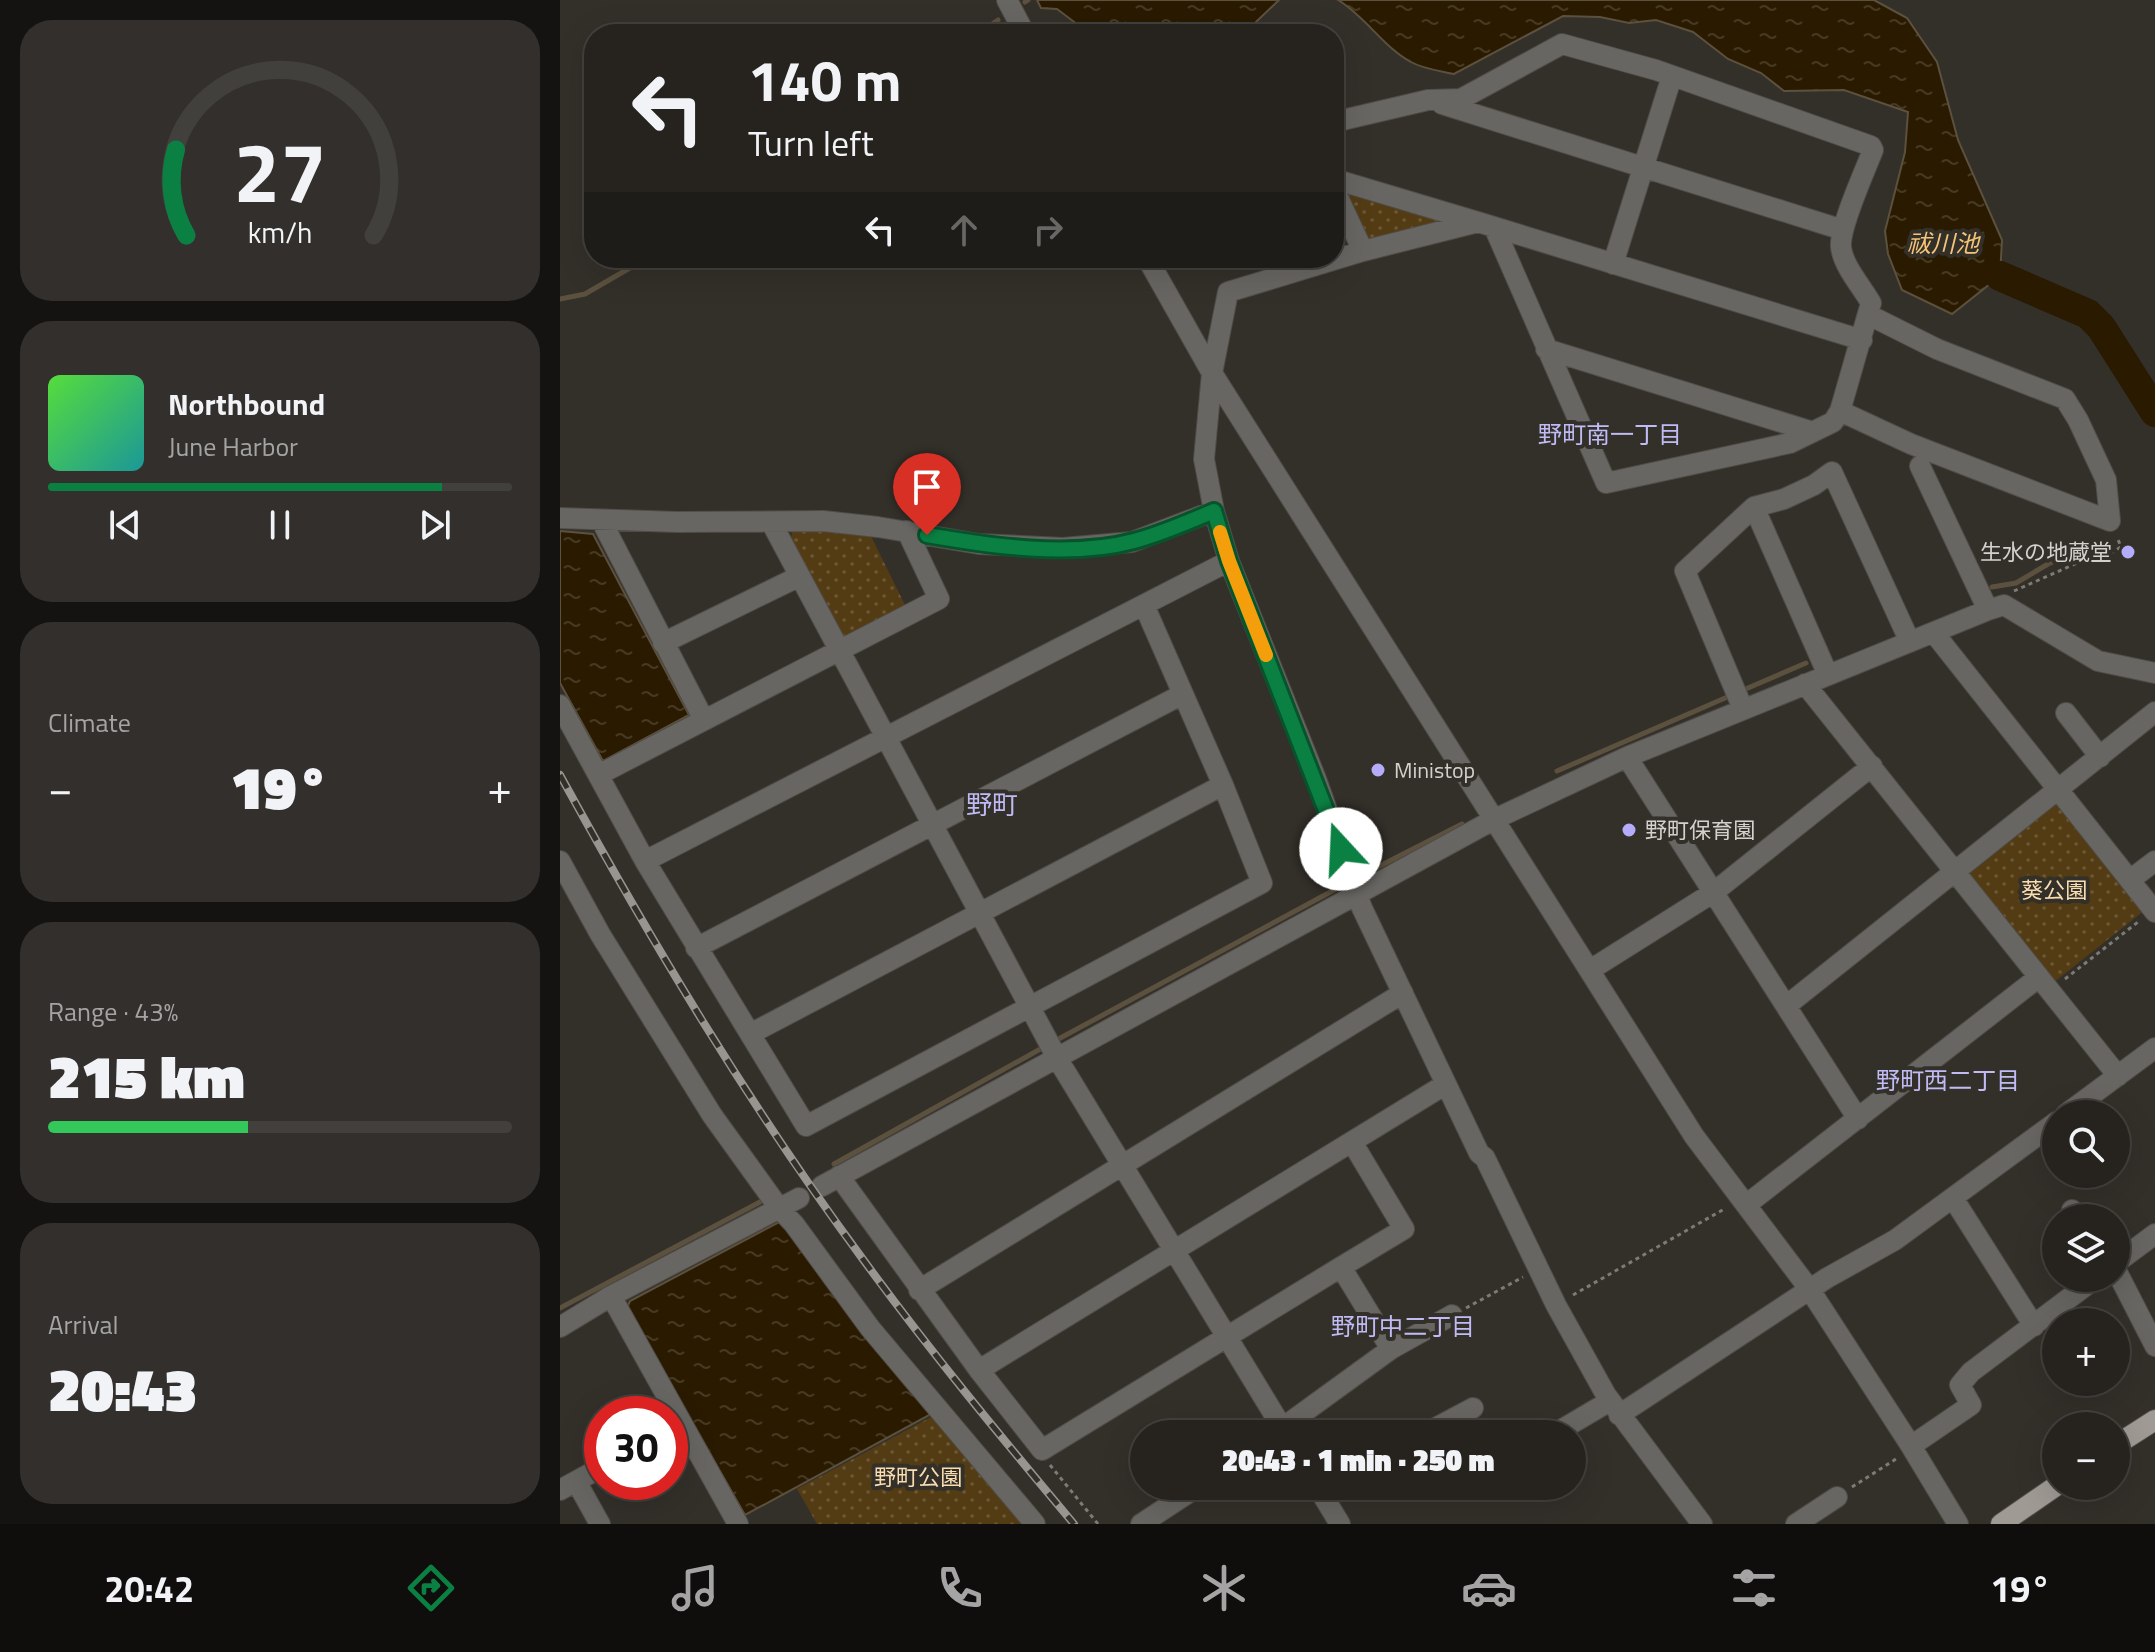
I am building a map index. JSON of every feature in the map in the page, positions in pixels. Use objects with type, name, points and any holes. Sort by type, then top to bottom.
[{"type":"main road","points":[[2130,1436],[2155,1420]]},
{"type":"main road","points":[[2001,1524],[2042,1496]]},
{"type":"street","points":[[1007,0],[1020,24]]},
{"type":"street","points":[[1344,120],[1428,100],[1461,99],[1562,44],[1672,76],[1871,146],[1873,150],[1843,230],[1841,247],[1871,303],[1840,411],[1833,422],[1790,443],[1606,483],[1486,225]]},
{"type":"street","points":[[1613,264],[1672,76]]},
{"type":"street","points":[[1428,100],[1843,230]]},
{"type":"street","points":[[1344,182],[1862,340]]},
{"type":"street","points":[[1344,210],[1363,251]]},
{"type":"street","points":[[1344,257],[1486,225]]},
{"type":"street","points":[[1153,268],[1212,373],[1694,1136],[1810,1290],[1958,1524]]},
{"type":"street","points":[[1307,268],[1228,292],[1212,373],[1204,459],[1214,511],[1229,561],[1316,779],[1354,884],[1479,1153],[1485,1158],[1556,1305],[1614,1408],[1702,1524]]},
{"type":"street","points":[[1840,411],[1925,449],[2110,521],[2106,480],[2065,399],[1937,349],[1869,315]]},
{"type":"street","points":[[1546,349],[1813,432]]},
{"type":"street","points":[[1920,466],[1996,608],[2098,661],[2155,673]]},
{"type":"street","points":[[1742,707],[1685,571],[1754,507],[1784,499],[1814,485],[1832,472],[1910,642]]},
{"type":"street","points":[[1754,507],[1828,675]]},
{"type":"street","points":[[560,518],[823,521],[979,544],[1063,548],[1132,542],[1214,511]]},
{"type":"street","points":[[601,520],[704,720]]},
{"type":"street","points":[[771,522],[1052,1049],[1274,1420]]},
{"type":"street","points":[[598,775],[939,599],[907,531]]},
{"type":"street","points":[[645,861],[1229,561]]},
{"type":"street","points":[[663,643],[800,576]]},
{"type":"street","points":[[560,705],[645,861],[806,1126],[1262,883],[1144,605]]},
{"type":"street","points":[[1352,1142],[1404,1229],[1042,1450],[831,1181],[1052,1049],[1354,884],[1742,707],[1996,608]]},
{"type":"street","points":[[1934,633],[2154,911]]},
{"type":"street","points":[[1805,684],[2118,1076]]},
{"type":"street","points":[[696,948],[1183,694]]},
{"type":"street","points":[[1786,1006],[2155,712]]},
{"type":"street","points":[[2066,713],[2100,757]]},
{"type":"street","points":[[1627,757],[1858,1119]]},
{"type":"street","points":[[1590,970],[1714,892],[1872,766]]},
{"type":"street","points":[[750,1034],[1223,785]]},
{"type":"street","points":[[560,861],[615,960],[712,1115],[870,1328],[1035,1524]]},
{"type":"street","points":[[2130,880],[2155,861]]},
{"type":"street","points":[[1744,1202],[2045,984]]},
{"type":"street","points":[[919,1290],[1403,993]]},
{"type":"street","points":[[2085,1100],[2155,1048]]},
{"type":"street","points":[[979,1370],[1446,1084]]},
{"type":"street","points":[[1586,1420],[1614,1408],[1895,1240],[2042,1132]]},
{"type":"street","points":[[560,1327],[611,1296],[799,1198]]},
{"type":"street","points":[[1953,1198],[2034,1326]]},
{"type":"street","points":[[2130,1253],[2155,1234]]},
{"type":"street","points":[[1341,1267],[1391,1349]]},
{"type":"street","points":[[1911,1446],[1971,1405],[1960,1385],[1971,1372],[2078,1292]]},
{"type":"street","points":[[2127,1292],[2155,1346]]},
{"type":"street","points":[[611,1296],[661,1396]]},
{"type":"street","points":[[1297,1420],[1391,1349],[1452,1315]]},
{"type":"street","points":[[1450,1420],[1473,1408]]},
{"type":"street","points":[[688,1445],[738,1524]]},
{"type":"street","points":[[568,1486],[600,1524]]},
{"type":"street","points":[[1796,1524],[1837,1497]]},
{"type":"street","points":[[1141,1524],[1178,1500]]},
{"type":"street","points":[[1325,1500],[1334,1522]]},
{"type":"path","points":[[1996,608],[2005,595],[2095,555],[2109,554],[2121,547],[2110,521]]},
{"type":"path","points":[[2045,984],[2154,911]]},
{"type":"path","points":[[1556,1305],[1744,1202]]},
{"type":"path","points":[[1452,1315],[1538,1269]]},
{"type":"path","points":[[1837,1497],[1911,1446]]},
{"type":"path","points":[[1042,1450],[1045,1459],[1098,1524]]},
{"type":"green space","points":[[1344,189],[1454,222],[1374,242],[1365,238],[1344,199]]},
{"type":"green space","points":[[793,527],[871,536],[906,607],[849,639],[842,635],[791,539]]},
{"type":"green space","name":"葵公園","points":[[2052,803],[2062,806],[2145,910],[2053,983],[1968,878],[1971,868]]},
{"type":"green space","name":"野町公園","points":[[933,1416],[1025,1524],[817,1524],[797,1489]]},
{"type":"water","points":[[1037,0],[1279,0],[1255,24],[1077,24],[1057,9],[1041,8]]},
{"type":"water","name":"祓川池","points":[[1338,0],[1874,0],[1907,18],[1937,62],[1958,140],[2002,240],[2000,276],[1952,314],[1902,290],[1888,254],[1885,231],[1905,152],[1908,112],[1844,90],[1784,91],[1761,73],[1728,59],[1693,32],[1656,20],[1629,23],[1600,17],[1563,16],[1454,74],[1421,66],[1401,56]]},
{"type":"water","points":[[560,531],[593,534],[689,715],[603,761],[560,683]]},
{"type":"water","points":[[781,1221],[933,1413],[745,1515],[688,1415],[688,1396],[677,1396],[627,1308],[630,1301]]},
{"type":"waterway","points":[[992,24],[998,20]]},
{"type":"waterway","points":[[560,299],[585,294],[630,268]]},
{"type":"waterway","points":[[2000,276],[2088,314],[2101,327],[2155,412]]},
{"type":"waterway","points":[[1992,587],[2016,583],[2048,564],[2102,543]]},
{"type":"waterway","points":[[1741,691],[1806,663]]},
{"type":"waterway","points":[[1557,771],[1732,695]]},
{"type":"waterway","points":[[1356,878],[1462,824]]},
{"type":"waterway","points":[[1053,1042],[1347,883]]},
{"type":"waterway","points":[[834,1164],[1044,1047]]},
{"type":"waterway","points":[[560,1308],[760,1202]]},
{"type":"railway","points":[[560,775],[666,960],[741,1082],[820,1200],[913,1326],[1074,1524]]},
{"type":"slow traffic","points":[[1220,532],[1266,655]]},
{"type":"place","name":"生水の地蔵堂","points":[[2128,552]]},
{"type":"place","name":"Ministop","points":[[1378,770]]},
{"type":"place","name":"野町保育園","points":[[1629,830]]},
{"type":"district","name":"野町南一丁目","points":[[1610,435]]},
{"type":"district","name":"野町","points":[[992,805]]},
{"type":"district","name":"野町西二丁目","points":[[1948,1081]]},
{"type":"district","name":"野町中二丁目","points":[[1403,1327]]},
{"type":"route","points":[[927,535],[979,544],[1098,547],[1132,542],[1214,511],[1229,561],[1341,849]]}]
